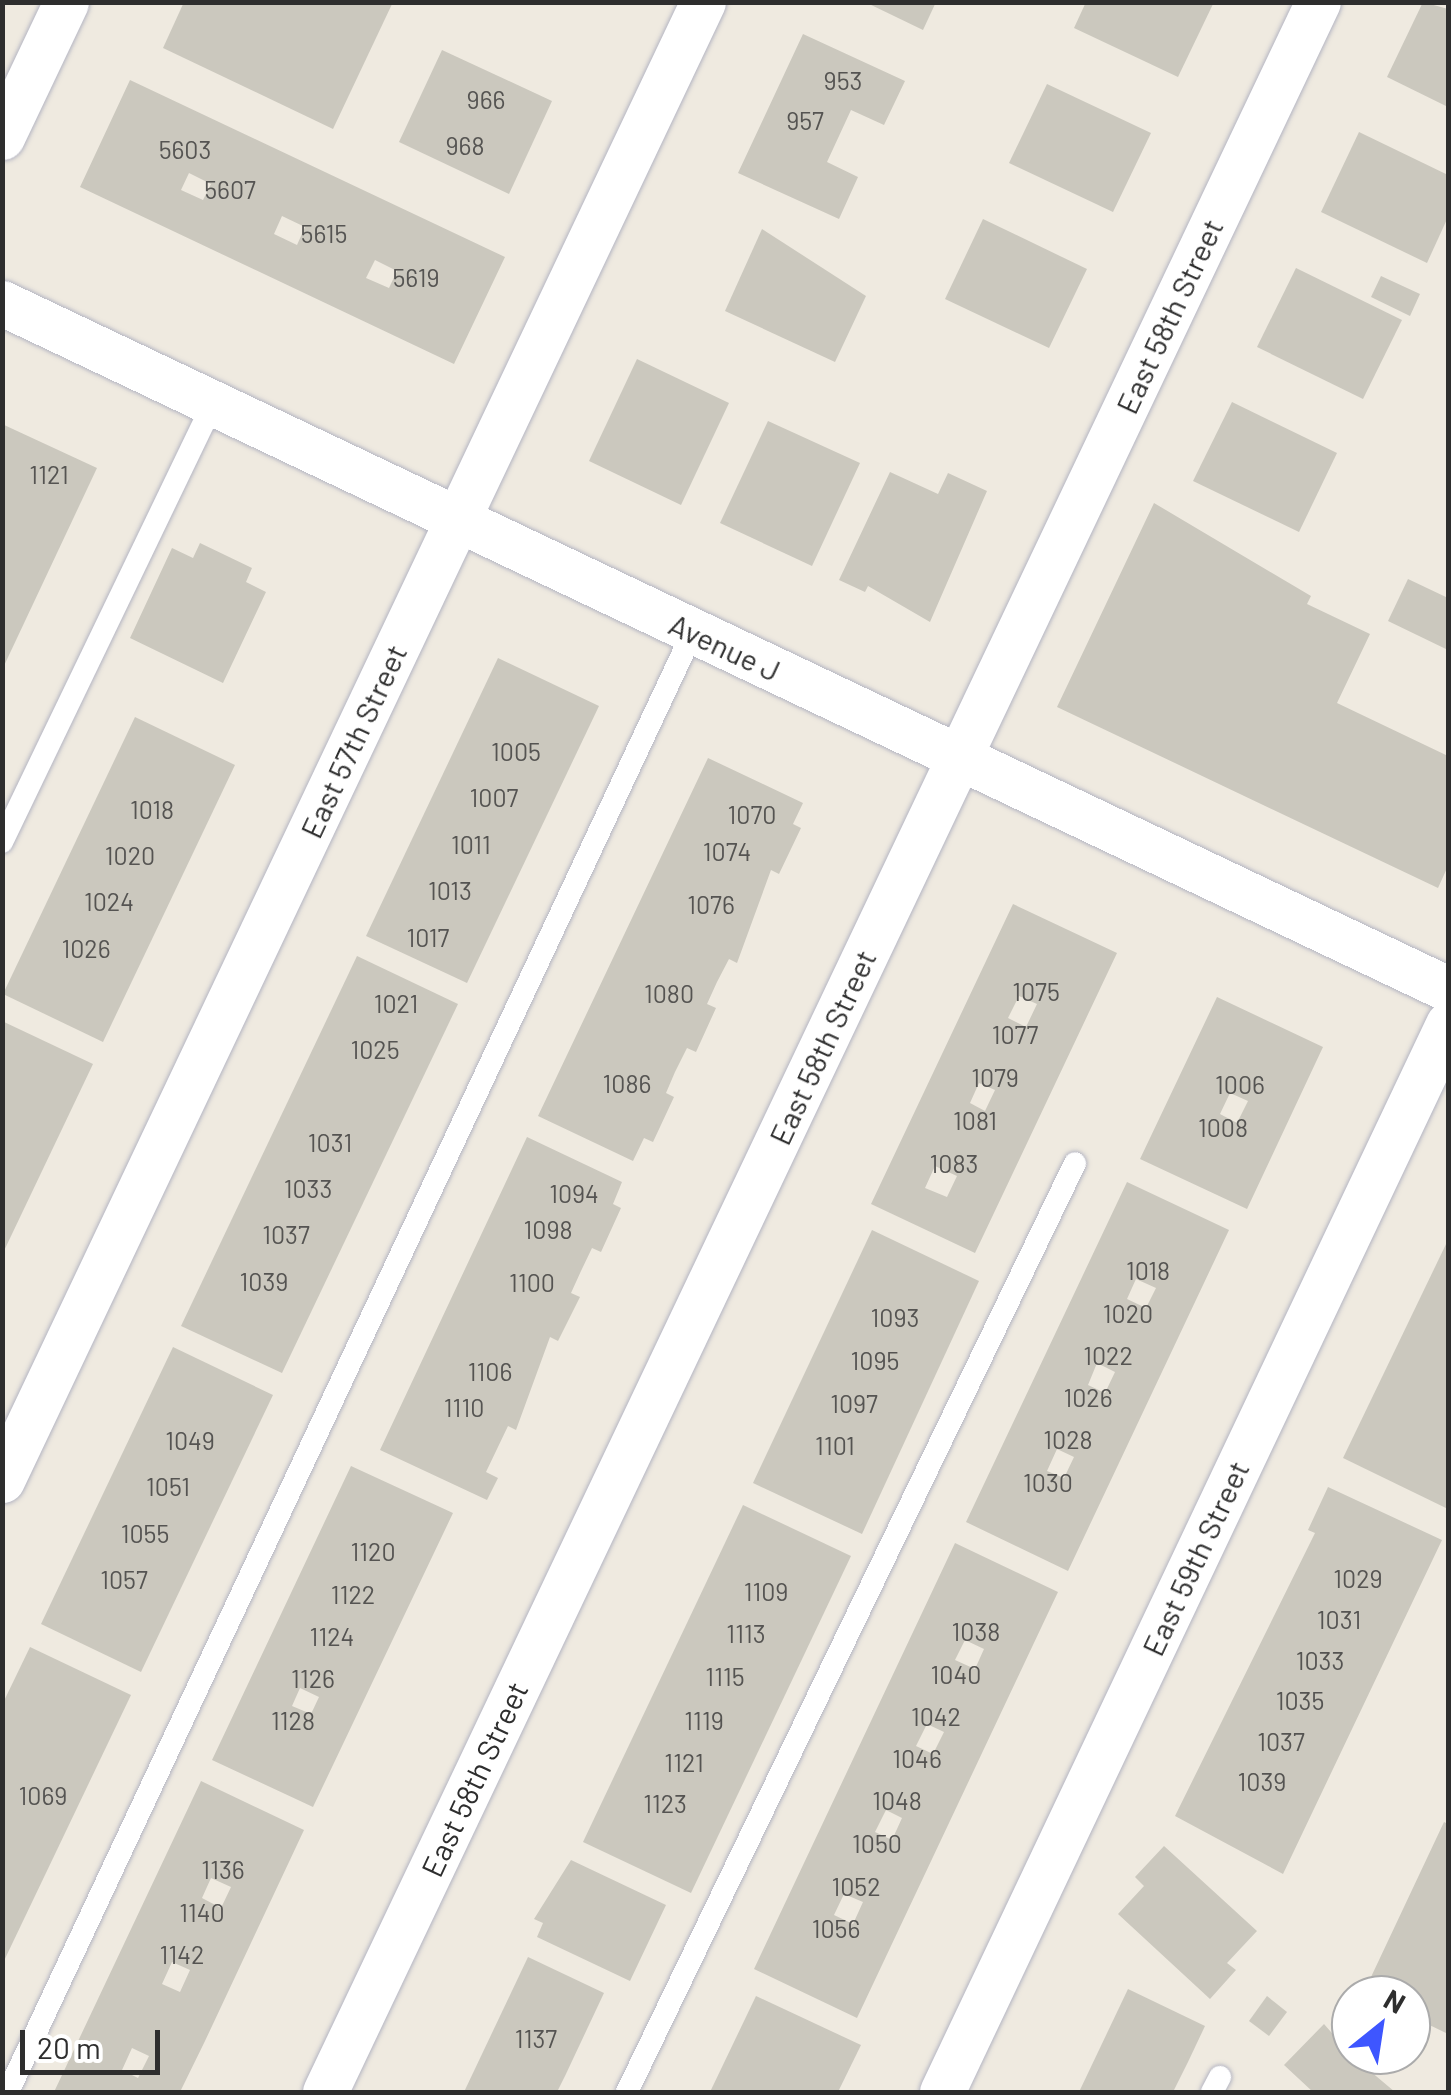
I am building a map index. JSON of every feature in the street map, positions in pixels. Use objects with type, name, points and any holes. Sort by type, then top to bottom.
[{"type":"street","points":[[2,137],[66,2]]},
{"type":"street","name":"East 57th Street","points":[[2,1480],[703,2]]},
{"type":"street","name":"East 58th Street","points":[[326,2092],[1318,2]]},
{"type":"street","name":"Avenue J","points":[[2,303],[1448,989]]},
{"type":"street","name":"East 59th Street","points":[[942,2092],[1448,1024]]},
{"type":"lane","points":[[2,842],[213,403]]},
{"type":"lane","points":[[8,2092],[694,632]]},
{"type":"lane","points":[[627,2092],[1076,1163]]},
{"type":"building","points":[[184,2],[393,2],[333,129],[163,48]]},
{"type":"building","points":[[865,2],[936,2],[923,30]]},
{"type":"building","points":[[1086,2],[1214,2],[1178,77],[1074,28]]},
{"type":"building","points":[[1423,2],[1448,9],[1448,107],[1387,77]]},
{"type":"building","points":[[803,34],[905,81],[884,125],[851,110],[827,162],[858,177],[839,219],[738,173]]},
{"type":"building","points":[[442,50],[552,101],[509,194],[399,142]]},
{"type":"building","points":[[130,80],[505,257],[454,364],[80,187]],"holes":[[[189,173],[211,184],[203,200],[181,190]],[[282,216],[305,227],[297,245],[274,234]],[[375,260],[397,271],[389,288],[366,278]]]},
{"type":"building","points":[[1047,84],[1151,133],[1113,212],[1009,163]]},
{"type":"building","points":[[1359,132],[1448,175],[1448,217],[1427,263],[1321,212]]},
{"type":"building","points":[[983,219],[1087,269],[1049,348],[945,299]]},
{"type":"building","points":[[762,229],[866,296],[835,362],[725,311]]},
{"type":"building","points":[[1296,268],[1402,320],[1363,399],[1257,347]]},
{"type":"building","points":[[1381,276],[1420,294],[1410,316],[1371,297]]},
{"type":"building","points":[[637,359],[729,403],[681,505],[589,461]]},
{"type":"building","points":[[1232,402],[1337,453],[1299,532],[1193,481]]},
{"type":"building","points":[[768,421],[860,463],[812,566],[720,523]]},
{"type":"building","points":[[2,424],[97,468],[2,670]]},
{"type":"building","points":[[890,472],[938,494],[948,473],[987,491],[930,622],[868,586],[865,592],[839,580]]},
{"type":"building","points":[[1154,503],[1311,596],[1307,604],[1370,634],[1337,703],[1448,756],[1448,866],[1438,888],[1057,707]]},
{"type":"building","points":[[200,543],[252,568],[246,582],[266,592],[223,683],[130,638],[172,548],[193,558]]},
{"type":"building","points":[[1408,579],[1448,598],[1448,650],[1388,621]]},
{"type":"building","points":[[498,658],[599,706],[467,983],[366,936]]},
{"type":"building","points":[[135,717],[235,765],[103,1042],[3,994]]},
{"type":"building","points":[[708,758],[803,803],[793,824],[801,828],[779,874],[771,870],[737,963],[729,959],[717,982],[707,1004],[716,1008],[696,1052],[687,1048],[675,1072],[666,1093],[674,1097],[653,1142],[644,1138],[633,1161],[538,1116]]},
{"type":"building","points":[[1013,904],[1117,953],[975,1253],[871,1204]],"holes":[[[1019,996],[1037,1004],[1026,1027],[1008,1018]],[[979,1083],[995,1090],[985,1111],[970,1103]],[[935,1166],[957,1176],[947,1197],[925,1188]]]},
{"type":"building","points":[[357,956],[458,1004],[282,1373],[181,1326]]},
{"type":"building","points":[[1217,997],[1323,1047],[1247,1209],[1140,1159]],"holes":[[[1230,1093],[1248,1101],[1237,1123],[1220,1114]]]},
{"type":"building","points":[[2,1021],[93,1064],[2,1255]]},
{"type":"building","points":[[527,1137],[622,1182],[613,1204],[621,1208],[601,1252],[592,1248],[571,1293],[580,1297],[558,1341],[550,1337],[516,1430],[508,1426],[486,1472],[498,1478],[487,1500],[380,1450]]},
{"type":"building","points":[[1127,1182],[1229,1230],[1068,1571],[966,1522]],"holes":[[[1136,1279],[1156,1288],[1146,1308],[1127,1299]],[[1097,1363],[1115,1372],[1105,1393],[1088,1385]],[[1057,1449],[1074,1457],[1064,1478],[1047,1471]]]},
{"type":"building","points":[[872,1230],[979,1281],[862,1534],[753,1483]]},
{"type":"building","points":[[1448,1240],[1448,1509],[1343,1458]]},
{"type":"building","points":[[173,1347],[273,1395],[141,1672],[41,1624]]},
{"type":"building","points":[[351,1466],[453,1513],[313,1807],[212,1760]],"holes":[[[300,1688],[319,1697],[311,1714],[292,1706]]]},
{"type":"building","points":[[1328,1487],[1442,1540],[1283,1874],[1175,1816],[1315,1533],[1308,1530]]},
{"type":"building","points":[[743,1505],[851,1556],[691,1893],[583,1842]]},
{"type":"building","points":[[955,1543],[1058,1592],[857,2018],[754,1969]],"holes":[[[965,1640],[984,1649],[975,1669],[955,1660]],[[927,1724],[944,1732],[933,1754],[916,1746]],[[886,1810],[902,1818],[892,1840],[875,1832]],[[844,1894],[863,1902],[853,1924],[834,1915]]]},
{"type":"building","points":[[30,1647],[131,1695],[2,1965],[2,1705]]},
{"type":"building","points":[[201,1781],[304,1830],[180,2092],[54,2092]],"holes":[[[211,1878],[231,1887],[221,1908],[202,1898]],[[172,1962],[190,1970],[180,1992],[162,1984]],[[132,2048],[149,2056],[138,2078],[122,2070]]]},
{"type":"building","points":[[1444,1822],[1448,1824],[1448,2034],[1431,2026],[1431,1975],[1372,1975]]},
{"type":"building","points":[[1164,1846],[1257,1931],[1227,1963],[1236,1970],[1210,1999],[1118,1914],[1144,1886],[1135,1877]]},
{"type":"building","points":[[571,1860],[666,1905],[630,1981],[537,1937],[543,1923],[534,1919]]},
{"type":"building","points":[[528,1957],[604,1993],[565,2076],[557,2092],[464,2092]]},
{"type":"building","points":[[1128,1989],[1205,2026],[1188,2062],[1173,2092],[1079,2092]]},
{"type":"building","points":[[756,1996],[861,2045],[838,2092],[710,2092]]},
{"type":"building","points":[[1267,1996],[1287,2012],[1269,2036],[1249,2021]]},
{"type":"building","points":[[1324,2024],[1331,2032],[1331,2075],[1375,2075],[1395,2092],[1313,2092],[1284,2065]]}]
